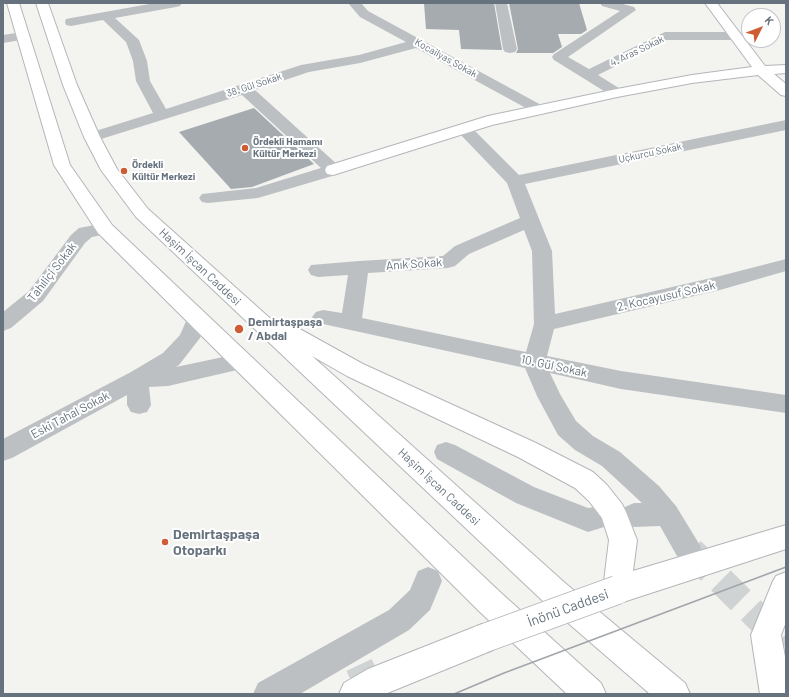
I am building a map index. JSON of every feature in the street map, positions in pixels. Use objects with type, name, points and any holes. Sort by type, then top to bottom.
[{"type":"main road","points":[[13,3],[13,37],[62,165],[105,229],[490,602],[590,694]]},
{"type":"main road","name":"Haşim İşcan Caddesi","points":[[42,3],[70,85],[92,137],[109,170],[142,213],[555,594],[674,694]]},
{"type":"main road","points":[[711,3],[761,70],[786,92]]},
{"type":"main road","points":[[333,170],[488,121],[617,93],[692,79],[761,70],[786,69]]},
{"type":"main road","points":[[227,292],[285,331],[355,370],[527,450],[584,480],[598,492],[613,512],[623,540],[617,590]]},
{"type":"main road","name":"İnönü Caddesi","points":[[355,694],[379,680],[482,639],[617,590],[786,537]]},
{"type":"main road","points":[[776,694],[766,635],[786,586]]},
{"type":"street","points":[[71,22],[176,3]]},
{"type":"street","name":"Kocailyas Sokak","points":[[354,3],[364,14],[540,110]]},
{"type":"street","points":[[501,3],[510,49]]},
{"type":"street","points":[[606,3],[630,10],[601,21],[559,57],[617,93]]},
{"type":"street","points":[[106,16],[132,40],[140,61],[143,82],[162,115]]},
{"type":"street","name":"4. Aras Sokak","points":[[588,76],[665,36],[736,36]]},
{"type":"street","name":"38. Gül Sokak","points":[[92,137],[245,89],[306,68],[360,59],[418,43]]},
{"type":"street","points":[[245,89],[333,170]]},
{"type":"street","name":"Uçkurcu Sokak","points":[[515,181],[786,125]]},
{"type":"street","points":[[464,129],[515,181],[542,251],[545,324],[534,362],[549,396],[567,428],[584,443],[612,459],[650,494],[667,514],[687,547]]},
{"type":"street","points":[[208,198],[258,193],[333,170]]},
{"type":"street","name":"Anık Sokak","points":[[318,270],[448,262],[462,250],[531,220]]},
{"type":"street","name":"Tahıliçi Sokak","points":[[3,323],[36,296],[78,239],[86,232],[105,229]]},
{"type":"street","name":"2. Kocayusuf Sokak","points":[[545,324],[720,284],[786,265]]},
{"type":"street","points":[[351,323],[360,268]]},
{"type":"street","name":"Eski Tahal Sokak","points":[[3,451],[137,379],[171,359],[189,338],[197,317]]},
{"type":"street","name":"10. Gül Sokak","points":[[323,317],[621,380],[786,404]]},
{"type":"street","name":"Eski Tahal Sokak","points":[[137,379],[168,377],[242,361]]},
{"type":"street","points":[[137,379],[139,405]]},
{"type":"street","points":[[446,452],[525,495],[588,520],[595,519]]},
{"type":"street","points":[[634,515],[667,514]]},
{"type":"street","points":[[269,694],[354,656],[399,620],[420,600],[428,581]]},
{"type":"building","points":[[424,3],[494,3],[502,50],[461,49],[459,30],[426,29]]},
{"type":"building","points":[[509,3],[579,3],[587,30],[581,34],[558,34],[562,47],[553,53],[516,53],[518,49]]},
{"type":"building","name":"Ördekli Hamamı Kültür Merkezi","points":[[254,108],[314,164],[252,187],[231,189],[179,132]]},
{"type":"tunnel","points":[[691,551],[786,645]]},
{"type":"tunnel","points":[[359,665],[373,694]]},
{"type":"tram line","points":[[454,694],[504,673],[786,567]]},
{"type":"place","name":"Ördekli Hamamı Kültür Merkezi","points":[[245,148]]},
{"type":"place","name":"Ördekli Kültür Merkezi","points":[[124,171]]},
{"type":"place","name":"Demirtaşpaşa / Abdal","points":[[239,329]]},
{"type":"place","name":"Demirtaşpaşa Otoparkı","points":[[165,542]]}]
